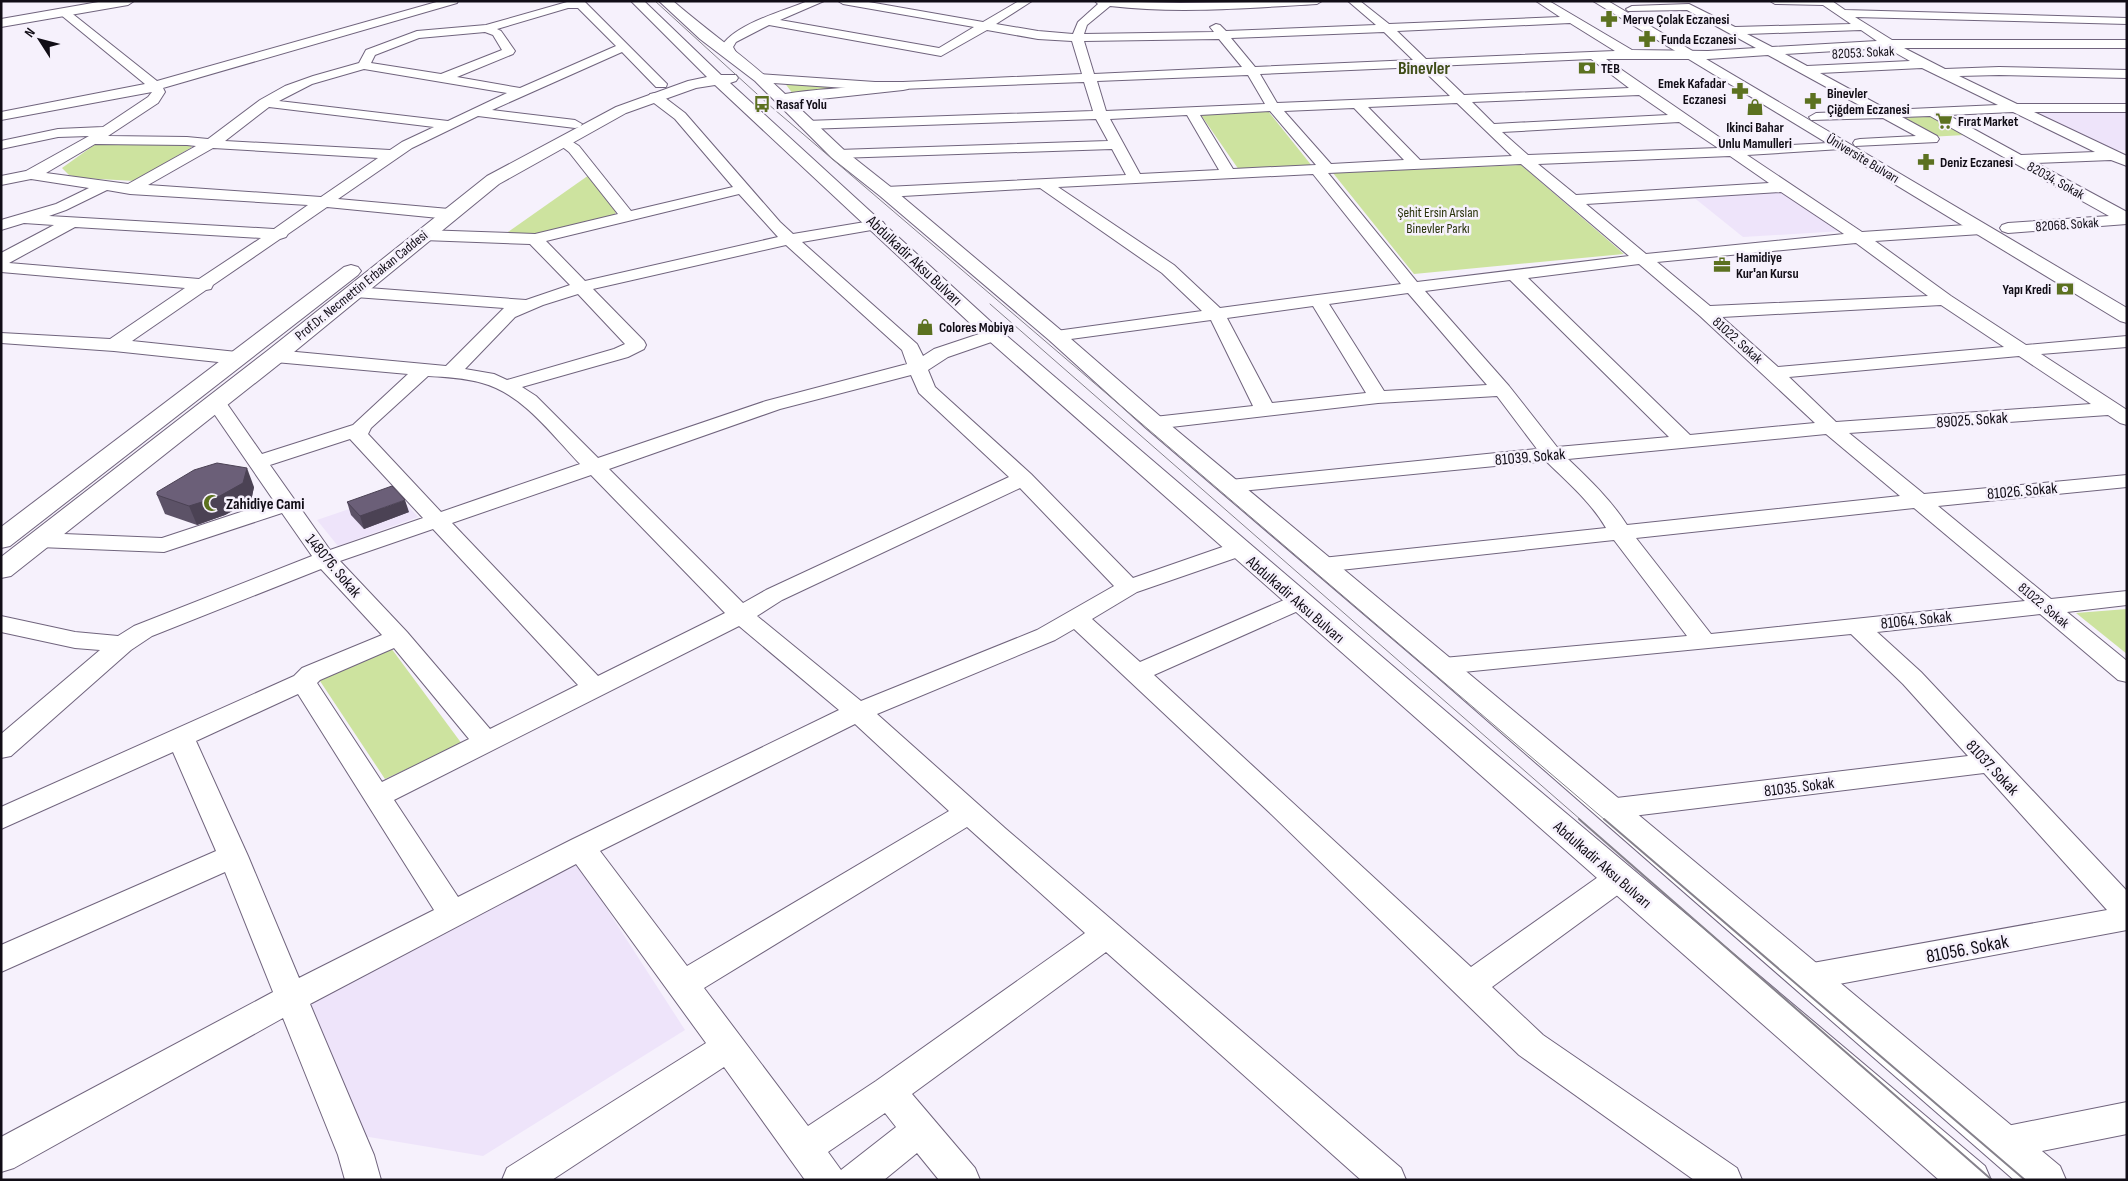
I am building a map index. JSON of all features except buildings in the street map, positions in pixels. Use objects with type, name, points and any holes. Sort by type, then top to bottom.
[{"type":"main road","points":[[1,22],[111,1]]},
{"type":"main road","points":[[1,22],[65,13],[128,1]]},
{"type":"main road","name":"Abdulkadir Aksu Bulvarı","points":[[637,1],[706,61],[994,335],[1299,602],[1970,1180]]},
{"type":"main road","points":[[666,1],[706,61]]},
{"type":"main road","name":"Üniversite Bulvarı","points":[[1599,1],[1823,121],[2127,298]]},
{"type":"main road","name":"Üniversite Bulvarı","points":[[1618,1],[1841,145],[2127,317]]},
{"type":"main road","points":[[658,90],[692,68],[694,64],[706,61],[747,68],[783,99],[838,154],[886,192],[1056,336],[1154,423],[1443,666],[1608,809],[2045,1180]]},
{"type":"main road","name":"Prof.Dr. Necmettin Erbakan Caddesi","points":[[1,570],[355,292],[423,235],[439,213],[442,201],[498,165],[619,102],[658,90],[694,84],[706,61],[738,77],[747,68]]},
{"type":"main road","points":[[783,99],[811,94],[875,90],[903,86]]},
{"type":"main road","name":"Prof.Dr. Necmettin Erbakan Caddesi","points":[[4,537],[237,358],[439,213],[493,180],[658,90]]},
{"type":"street","points":[[1,116],[155,86],[453,1]]},
{"type":"street","points":[[706,61],[722,36],[819,1]]},
{"type":"street","points":[[843,1],[1038,35],[1077,38],[1388,29],[1572,20]]},
{"type":"street","points":[[893,11],[918,1]]},
{"type":"street","points":[[947,60],[983,26],[1027,1]]},
{"type":"street","points":[[1135,178],[1101,115],[1077,38],[1082,24],[1104,2],[1198,5],[1316,1]]},
{"type":"street","name":"81022. Sokak","points":[[1353,1],[1388,29],[1523,160],[1706,312],[1774,373],[1831,428],[2127,674]]},
{"type":"street","points":[[1541,1],[1629,54]]},
{"type":"street","points":[[1887,1],[1924,26],[2072,29]]},
{"type":"street","points":[[1771,4],[1824,2],[1888,44],[1924,64],[2119,156]]},
{"type":"street","points":[[364,65],[370,53],[417,35],[487,28],[567,5],[581,4],[624,47],[680,116],[789,239],[910,348],[919,366],[926,389],[1023,479],[1129,587]]},
{"type":"street","points":[[1632,10],[1684,4],[1732,30],[1762,50],[1889,114],[1932,139]]},
{"type":"street","points":[[1771,4],[1781,17],[1797,27]]},
{"type":"street","points":[[1198,5],[1252,71],[1273,107],[1413,288],[1502,390],[1551,454],[1589,491],[1609,514],[1621,534],[1705,642]]},
{"type":"street","points":[[1957,6],[2017,44]]},
{"type":"street","points":[[2017,6],[2034,16]]},
{"type":"street","points":[[2058,6],[2085,19],[2127,44]]},
{"type":"street","points":[[1,181],[31,175],[106,131],[153,100],[159,92],[155,86],[65,13]]},
{"type":"street","points":[[1842,13],[2127,20]]},
{"type":"street","points":[[2054,19],[2072,29],[2086,41],[2119,62]]},
{"type":"street","points":[[947,60],[767,21],[731,40],[728,47],[747,68],[875,86],[903,86],[1888,44],[2017,44],[2086,41]]},
{"type":"street","points":[[373,24],[417,35]]},
{"type":"street","points":[[1732,30],[1862,27]]},
{"type":"street","points":[[441,79],[509,51],[497,32],[487,28]]},
{"type":"street","points":[[1955,43],[1936,33],[2003,34],[2127,44]]},
{"type":"street","points":[[114,345],[280,234],[407,145],[624,47]]},
{"type":"street","points":[[1594,56],[1642,91],[1857,236],[1945,300],[2119,414]]},
{"type":"street","points":[[947,60],[952,85],[951,110],[959,149]]},
{"type":"street","name":"82053. Sokak","points":[[1803,70],[1924,64]]},
{"type":"street","points":[[130,189],[211,144],[265,104],[292,88],[364,65],[521,92]]},
{"type":"street","points":[[1942,73],[1999,71],[2127,74]]},
{"type":"street","points":[[2108,74],[2127,86]]},
{"type":"street","points":[[806,124],[951,110],[1101,115],[1642,91]]},
{"type":"street","points":[[1357,103],[1416,164]]},
{"type":"street","points":[[265,104],[450,125]]},
{"type":"street","points":[[1823,121],[1889,114],[2014,108],[2127,108]]},
{"type":"street","points":[[1192,111],[1229,175]]},
{"type":"street","points":[[477,112],[575,124]]},
{"type":"street","name":"82034. Sokak","points":[[1934,112],[2127,219]]},
{"type":"street","points":[[1492,128],[1682,118]]},
{"type":"street","points":[[1,144],[58,133],[106,131]]},
{"type":"street","points":[[1860,143],[1977,137]]},
{"type":"street","points":[[92,140],[186,141],[394,155]]},
{"type":"street","points":[[563,142],[574,149],[628,217]]},
{"type":"street","points":[[838,154],[1117,145]]},
{"type":"street","points":[[886,192],[1416,164],[1734,152],[1841,145]]},
{"type":"street","points":[[2018,159],[2119,156]]},
{"type":"street","points":[[31,175],[130,189],[325,202],[439,213]]},
{"type":"street","points":[[1042,183],[1168,269],[1217,315],[1266,411]]},
{"type":"street","points":[[1,225],[61,207],[104,186]]},
{"type":"street","points":[[1572,200],[1785,187]]},
{"type":"street","points":[[423,235],[535,238],[743,189]]},
{"type":"street","points":[[26,219],[280,234]]},
{"type":"street","name":"82068. Sokak","points":[[2008,228],[2127,219]]},
{"type":"street","points":[[1,260],[73,222]]},
{"type":"street","points":[[451,372],[509,313],[528,305],[581,288],[789,239],[877,225]]},
{"type":"street","points":[[1056,336],[1640,258],[1857,236],[1981,229]]},
{"type":"street","points":[[506,386],[622,353],[637,345],[535,238]]},
{"type":"street","points":[[5,275],[31,270],[205,285]]},
{"type":"street","points":[[1515,275],[1686,442]]},
{"type":"street","points":[[355,292],[528,305]]},
{"type":"street","points":[[1706,312],[1945,300]]},
{"type":"street","points":[[1318,301],[1378,397]]},
{"type":"street","points":[[1,749],[122,644],[143,631],[325,559],[436,520],[772,405],[919,366],[941,353],[994,335]]},
{"type":"street","points":[[1,338],[114,345],[237,358]]},
{"type":"street","points":[[1774,373],[2127,340]]},
{"type":"street","points":[[275,356],[424,369],[486,378],[506,386],[529,400],[741,615],[858,712],[1388,1180]]},
{"type":"street","points":[[424,369],[357,435],[594,687]]},
{"type":"street","points":[[1154,423],[1378,397],[1502,390]]},
{"type":"street","name":"148076. Sokak","points":[[216,402],[325,559],[398,637]]},
{"type":"street","name":"89025. Sokak","points":[[1831,428],[2119,414]]},
{"type":"street","name":"81039. Sokak","points":[[1230,486],[1831,428]]},
{"type":"street","points":[[258,462],[361,429]]},
{"type":"street","points":[[377,796],[741,615],[774,595],[1023,479]]},
{"type":"street","name":"81026. Sokak","points":[[1918,500],[2127,481]]},
{"type":"street","points":[[1322,565],[1621,534],[1918,500]]},
{"type":"street","points":[[39,540],[164,545],[286,504]]},
{"type":"street","points":[[1,1156],[291,998],[453,914],[581,848],[858,712],[1046,635],[1129,587],[1239,549]]},
{"type":"street","name":"81064. Sokak","points":[[1443,666],[1705,642],[2127,598]]},
{"type":"street","points":[[1137,674],[1299,602]]},
{"type":"street","points":[[1076,617],[1272,798],[1531,1045],[1724,1180]]},
{"type":"street","points":[[1,624],[75,640],[122,644]]},
{"type":"street","name":"81037. Sokak","points":[[1856,626],[1912,678],[1989,764],[2127,911]]},
{"type":"street","points":[[1,819],[303,682],[311,674],[398,637],[486,742]]},
{"type":"street","points":[[303,682],[453,914]]},
{"type":"street","points":[[181,738],[233,856],[366,1179]]},
{"type":"street","name":"81035. Sokak","points":[[1608,809],[1989,764]]},
{"type":"street","points":[[682,986],[969,812]]},
{"type":"street","points":[[581,848],[827,1180]]},
{"type":"street","points":[[1,959],[233,856]]},
{"type":"street","points":[[1469,986],[1619,878]]},
{"type":"street","name":"81056. Sokak","points":[[1806,977],[2127,918]]},
{"type":"street","points":[[803,1149],[888,1092],[1108,934]]},
{"type":"street","points":[[520,1180],[728,1047]]},
{"type":"street","points":[[888,1092],[962,1180]]},
{"type":"street","points":[[2002,1143],[2127,1118]]},
{"type":"street","points":[[855,1180],[919,1131]]},
{"type":"shaded area","points":[[2127,111],[2127,150],[2108,150],[2028,112]]},
{"type":"shaded area","points":[[1786,191],[1842,231],[1743,237],[1692,196]]},
{"type":"shaded area","points":[[396,493],[418,517],[338,546],[317,520]]},
{"type":"shaded area","points":[[576,861],[685,1030],[483,1156],[363,1136],[303,1008]]},
{"type":"green space","points":[[784,82],[860,87],[793,94]]},
{"type":"green space","points":[[1268,111],[1312,166],[1239,170],[1201,115]]},
{"type":"green space","points":[[1933,116],[1965,135],[1928,137],[1897,118]]},
{"type":"green space","points":[[187,142],[192,147],[135,181],[81,178],[69,175],[62,168],[97,143]]},
{"type":"green space","name":"Şehit Ersin Arslan Binevler Parkı","points":[[1521,165],[1624,254],[1414,274],[1333,173]]},
{"type":"green space","points":[[589,175],[616,212],[613,217],[531,236],[505,234]]},
{"type":"green space","points":[[2127,609],[2127,654],[2076,613]]},
{"type":"green space","points":[[391,648],[462,744],[385,779],[318,678]]},
{"type":"tram line","points":[[655,1],[768,104],[1605,820]]},
{"type":"tram line","points":[[990,304],[1581,820]]},
{"type":"tram line","points":[[1579,819],[1992,1180]]},
{"type":"tram line","points":[[1604,819],[2025,1180]]},
{"type":"place","name":"Merve Çolak Eczanesi","points":[[1609,19]]},
{"type":"place","name":"Funda Eczanesi","points":[[1647,39]]},
{"type":"place","name":"TEB","points":[[1587,68]]},
{"type":"place","name":"Emek Kafadar Eczanesi","points":[[1740,91]]},
{"type":"place","name":"Binevler Çiğdem Eczanesi","points":[[1813,101]]},
{"type":"place","name":"Rasaf Yolu","points":[[762,104]]},
{"type":"place","name":"Ikinci Bahar Unlu Mamulleri","points":[[1755,107]]},
{"type":"place","name":"Fırat Market","points":[[1944,121]]},
{"type":"place","name":"Deniz Eczanesi","points":[[1926,162]]},
{"type":"place","name":"Hamidiye Kur'an Kursu","points":[[1722,265]]},
{"type":"place","name":"Yapı Kredi","points":[[2065,289]]},
{"type":"place","name":"Colores Mobiya","points":[[925,327]]},
{"type":"place","name":"Zahidiye Cami","points":[[212,503]]},
{"type":"district","name":"Binevler","points":[[1424,68]]}]
